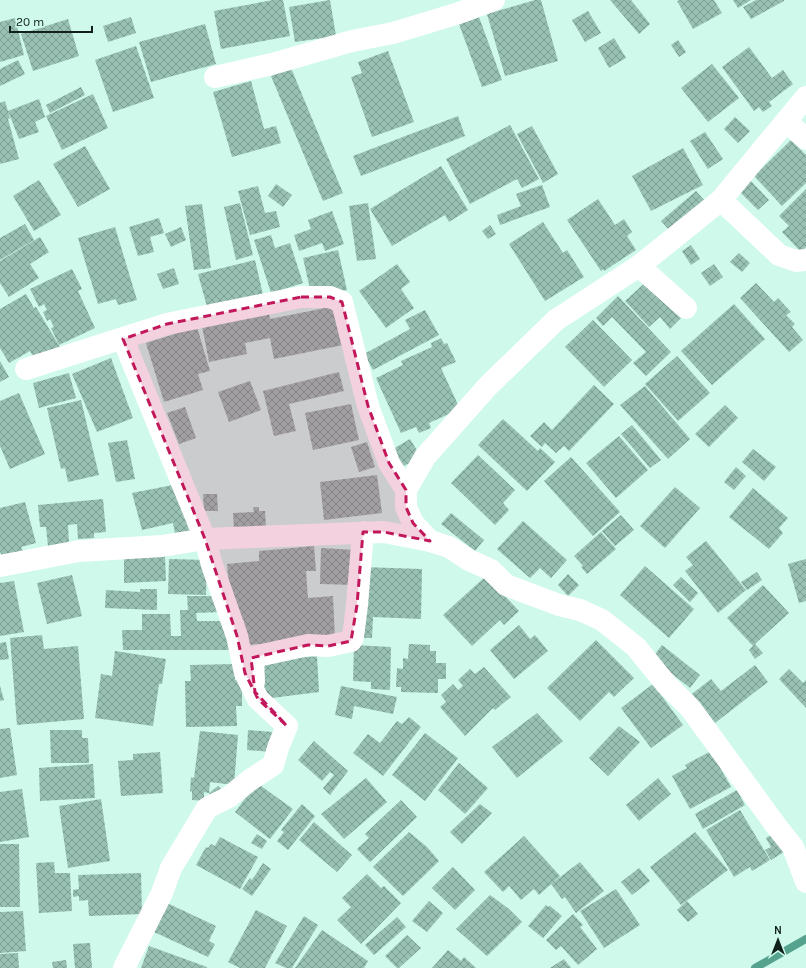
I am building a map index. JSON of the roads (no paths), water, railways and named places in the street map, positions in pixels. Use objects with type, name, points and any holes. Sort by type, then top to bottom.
[{"type":"street","points":[[215,77],[272,64],[352,41],[393,33],[459,14],[494,0]]},
{"type":"street","points":[[430,541],[413,523],[406,507],[406,490],[425,457],[488,386],[556,320],[639,266],[721,200],[787,122],[806,97]]},
{"type":"street","points":[[787,122],[806,139]]},
{"type":"street","points":[[721,200],[778,254],[796,261],[806,260]]},
{"type":"street","points":[[639,266],[686,308]]},
{"type":"street","points":[[26,369],[167,324],[301,297],[330,297],[342,302],[368,406],[389,463],[406,490]]},
{"type":"street","points":[[123,339],[205,539],[212,565],[237,636],[244,673],[258,699],[287,726]]},
{"type":"street","points":[[287,726],[255,692],[253,657],[308,645],[328,646],[351,641],[358,605],[363,532]]},
{"type":"street","points":[[0,566],[79,551],[162,546],[205,539],[363,532],[384,532],[430,541],[449,547],[469,560],[491,570],[506,585],[559,606],[580,610],[602,620],[636,647],[666,684],[691,709],[777,828],[794,846],[806,882]]},
{"type":"street","points":[[124,968],[162,893],[171,868],[207,808],[229,797],[250,780],[273,765],[278,745],[287,726]]},
{"type":"waterway","points":[[755,968],[806,939]]}]
